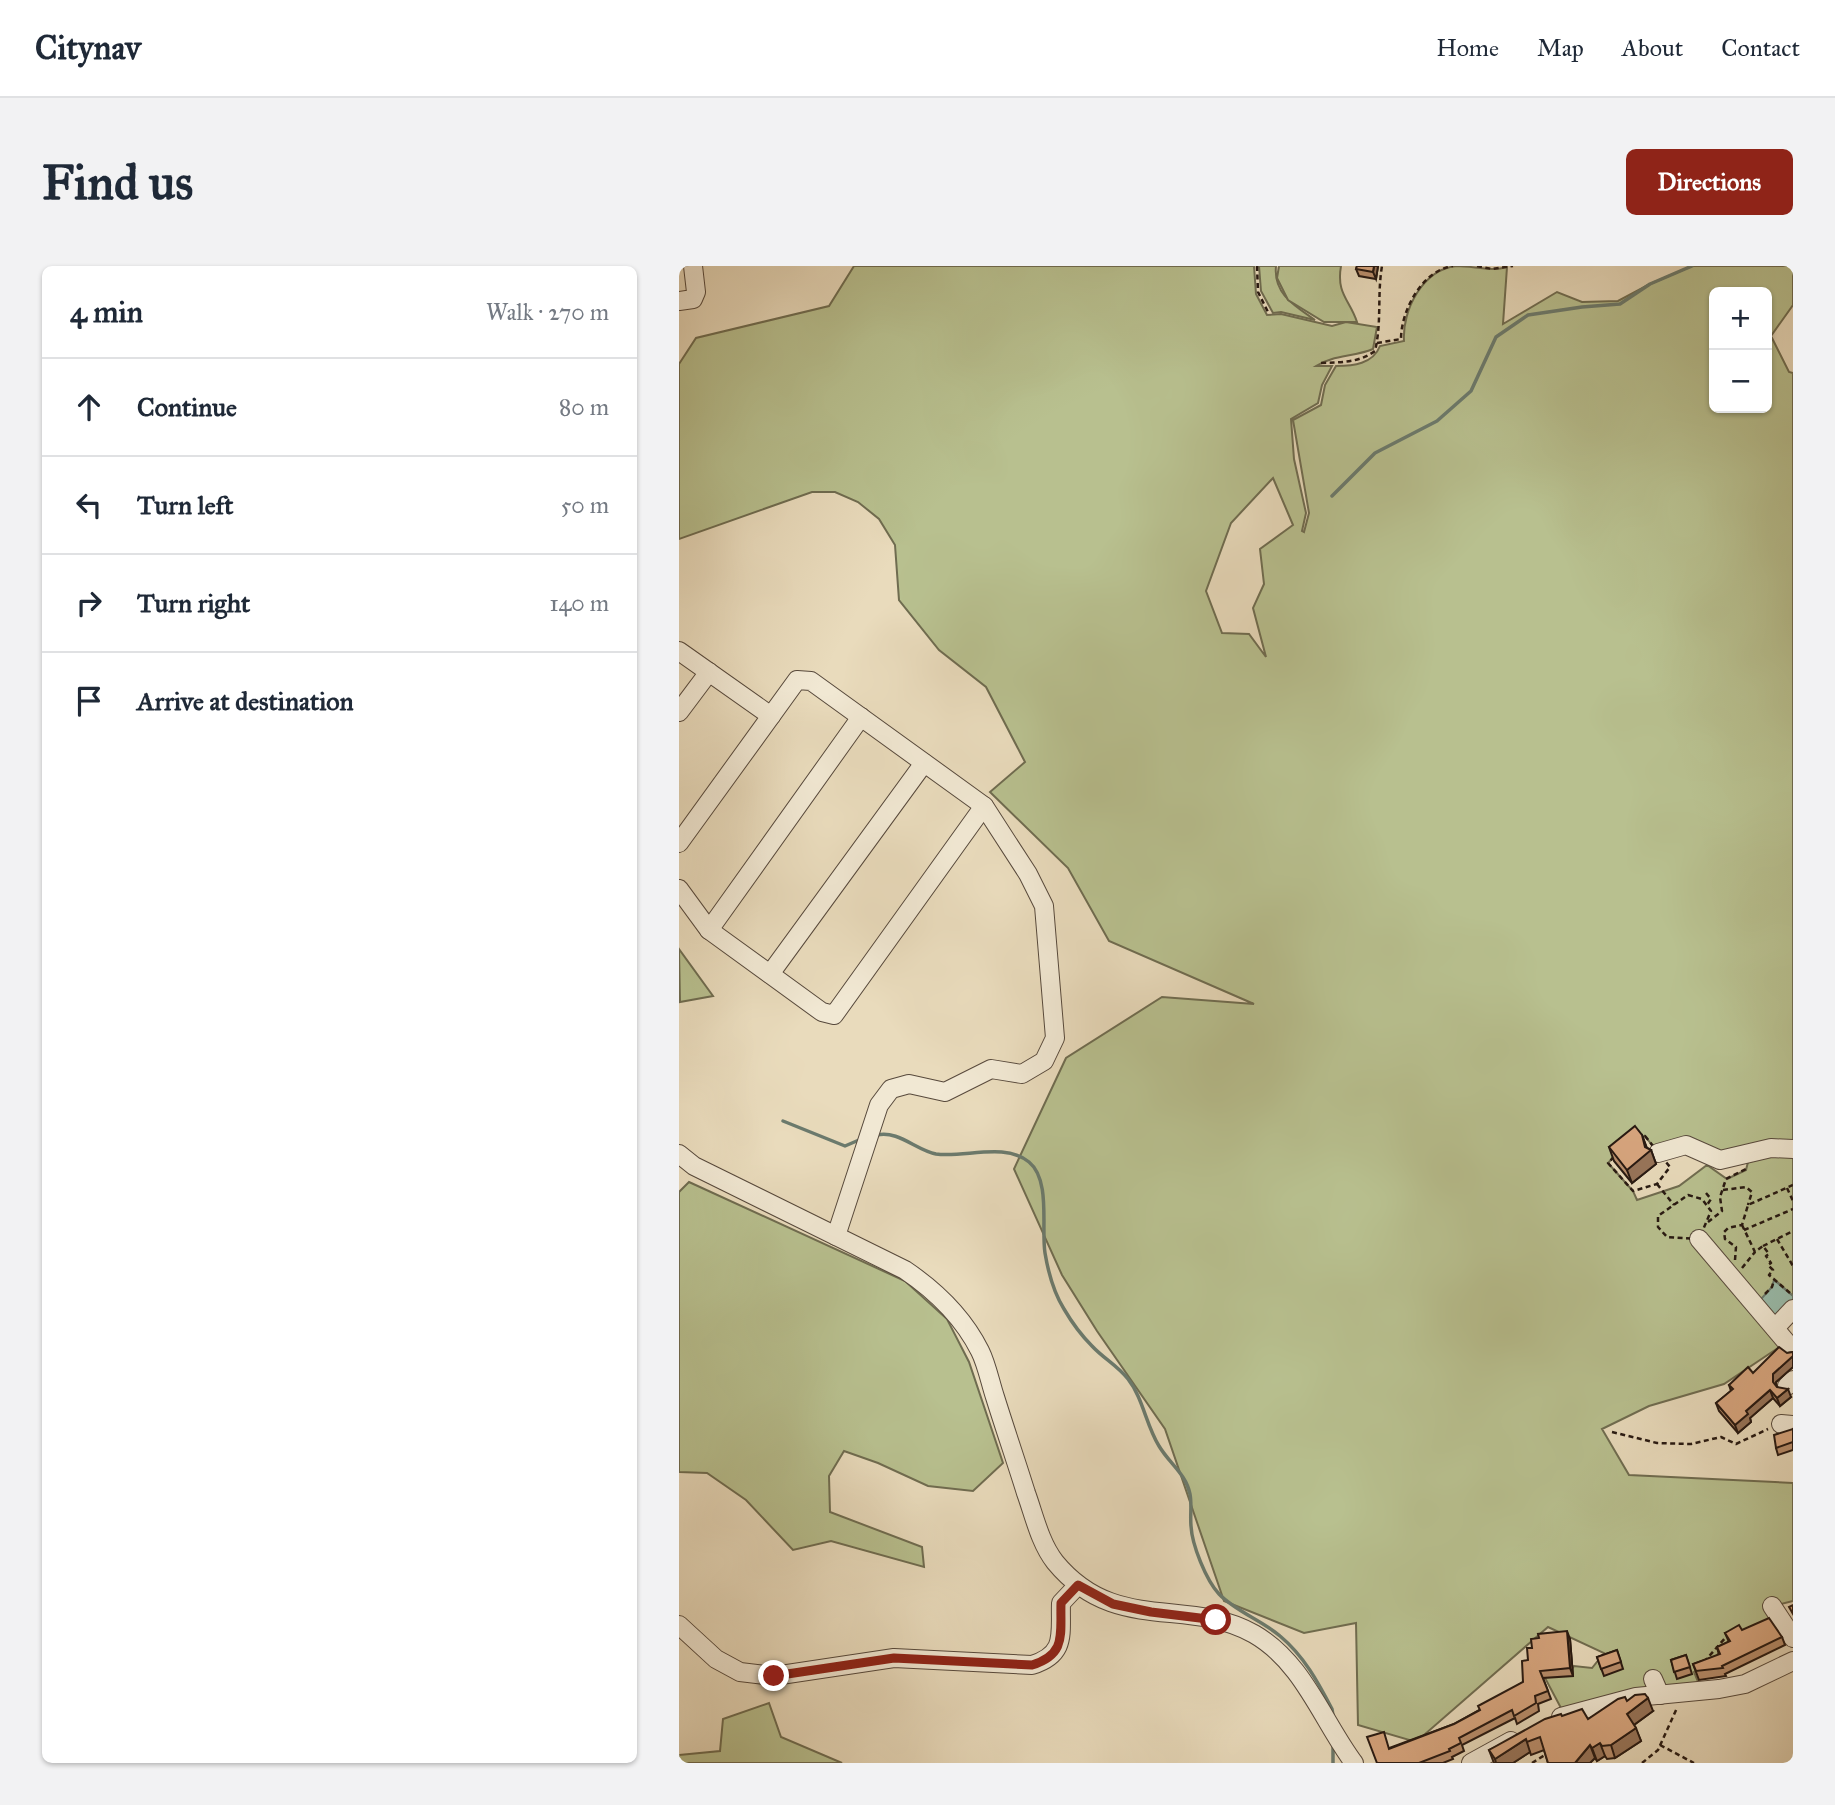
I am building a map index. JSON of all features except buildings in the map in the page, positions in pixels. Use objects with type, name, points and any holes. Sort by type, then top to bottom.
[{"type":"street","points":[[679,267],[693,266],[697,292],[693,299],[679,301]]},
{"type":"street","points":[[679,651],[771,716]]},
{"type":"street","points":[[679,712],[709,672]]},
{"type":"street","points":[[679,842],[797,680],[811,681],[984,806],[1028,874],[1044,906],[1055,1038],[1044,1062],[1022,1074],[991,1069],[945,1092],[909,1084],[891,1089],[879,1105],[836,1236]]},
{"type":"street","points":[[709,930],[861,717]]},
{"type":"street","points":[[770,974],[924,763]]},
{"type":"street","points":[[679,889],[709,930],[822,1012],[834,1015],[984,806]]},
{"type":"street","points":[[1658,1153],[1686,1145],[1720,1160],[1771,1148],[1793,1149]]},
{"type":"street","points":[[679,1154],[694,1166],[905,1270],[934,1290],[957,1316],[980,1352],[1038,1527],[1052,1559],[1078,1585],[1113,1604],[1216,1620],[1255,1634],[1289,1662],[1354,1763]]},
{"type":"street","points":[[1702,1232],[1731,1275],[1793,1350]]},
{"type":"street","points":[[1776,1328],[1793,1309]]},
{"type":"street","points":[[679,1625],[716,1659],[740,1672],[774,1676],[894,1658],[1032,1665],[1048,1660],[1059,1646],[1061,1603],[1078,1585]]},
{"type":"street","points":[[1772,1606],[1793,1638]]},
{"type":"street","points":[[1545,1721],[1636,1698],[1657,1687],[1684,1693],[1745,1684],[1793,1661]]},
{"type":"street","points":[[1471,1763],[1524,1733]]},
{"type":"path","points":[[1257,266],[1258,292],[1268,312]]},
{"type":"path","points":[[1321,363],[1364,359],[1375,351],[1381,326],[1378,285],[1382,266]]},
{"type":"path","points":[[1377,343],[1401,340],[1404,315],[1420,286],[1442,267],[1453,266]]},
{"type":"path","points":[[1477,266],[1502,269],[1513,266]]},
{"type":"path","points":[[1645,1136],[1669,1167],[1657,1184],[1633,1191],[1608,1163],[1624,1146],[1645,1136]]},
{"type":"path","points":[[1702,1232],[1722,1211],[1720,1198],[1726,1179],[1746,1170],[1750,1153]]},
{"type":"path","points":[[1657,1184],[1674,1205]]},
{"type":"path","points":[[1748,1205],[1793,1185]]},
{"type":"path","points":[[1723,1190],[1746,1187],[1752,1192],[1742,1225],[1755,1252]]},
{"type":"path","points":[[1787,1188],[1793,1201]]},
{"type":"path","points":[[1706,1193],[1711,1199],[1707,1205]]},
{"type":"path","points":[[1667,1237],[1658,1227],[1658,1216],[1688,1195],[1702,1199],[1711,1211]]},
{"type":"path","points":[[1744,1230],[1793,1209]]},
{"type":"path","points":[[1731,1275],[1736,1259],[1736,1247],[1725,1239],[1724,1232],[1728,1228],[1742,1225]]},
{"type":"path","points":[[1731,1275],[1763,1246],[1793,1231]]},
{"type":"path","points":[[1777,1239],[1793,1266]]},
{"type":"path","points":[[1763,1246],[1769,1254],[1766,1256],[1771,1263],[1768,1265],[1773,1270],[1769,1275],[1793,1296]]},
{"type":"path","points":[[1612,1432],[1657,1443],[1691,1444],[1721,1437],[1736,1444],[1787,1424]]},
{"type":"path","points":[[1701,1668],[1726,1637]]},
{"type":"path","points":[[1642,1763],[1658,1750],[1684,1693]]},
{"type":"path","points":[[1660,1745],[1694,1763]]},
{"type":"path","points":[[1532,1763],[1556,1751]]},
{"type":"shaded area","points":[[854,266],[1254,266],[1256,294],[1267,315],[1281,314],[1332,326],[1346,322],[1377,327],[1373,349],[1316,366],[1332,366],[1322,385],[1318,403],[1291,419],[1294,459],[1306,513],[1304,532],[1309,513],[1293,420],[1321,405],[1325,385],[1336,366],[1362,363],[1373,357],[1380,346],[1404,341],[1407,317],[1417,293],[1434,275],[1445,269],[1457,266],[1489,269],[1507,267],[1503,324],[1557,292],[1582,302],[1618,301],[1692,266],[1793,266],[1793,305],[1772,335],[1772,287],[1709,287],[1709,413],[1772,413],[1772,338],[1789,372],[1793,373],[1793,1296],[1775,1280],[1787,1342],[1724,1384],[1649,1406],[1602,1429],[1629,1475],[1793,1483],[1793,1601],[1773,1606],[1782,1621],[1729,1644],[1729,1651],[1718,1654],[1720,1662],[1694,1672],[1702,1691],[1562,1710],[1544,1676],[1568,1675],[1574,1666],[1592,1668],[1604,1653],[1548,1627],[1416,1742],[1358,1725],[1356,1623],[1304,1633],[1224,1601],[1165,1429],[1062,1275],[1014,1169],[1066,1058],[1162,997],[1254,1004],[1109,941],[1068,868],[990,792],[1025,762],[986,687],[939,650],[899,600],[895,545],[879,519],[858,502],[835,492],[812,492],[679,539],[679,364],[696,338],[829,306]],"holes":[[[1273,478],[1293,525],[1260,549],[1264,584],[1253,608],[1266,657],[1249,634],[1222,633],[1206,591],[1231,523]],[[1645,1136],[1658,1153],[1686,1145],[1720,1160],[1750,1154],[1746,1170],[1727,1179],[1707,1165],[1679,1186],[1637,1200],[1633,1191],[1608,1163],[1623,1147]]]},
{"type":"shaded area","points":[[1259,266],[1276,266],[1276,276],[1282,292],[1315,320],[1281,312],[1273,313],[1261,291]]},
{"type":"shaded area","points":[[1279,266],[1341,266],[1342,290],[1357,322],[1324,322],[1288,300],[1277,278]]},
{"type":"shaded area","points":[[679,949],[713,996],[680,1002]]},
{"type":"shaded area","points":[[689,1182],[905,1281],[947,1319],[969,1362],[1003,1463],[973,1491],[928,1486],[844,1451],[829,1476],[830,1512],[922,1547],[924,1567],[831,1541],[793,1550],[746,1500],[707,1473],[679,1472],[679,1192]]},
{"type":"shaded area","points":[[1774,1280],[1793,1296],[1793,1310],[1779,1324],[1761,1299],[1772,1287]]},
{"type":"shaded area","points":[[769,1703],[781,1737],[842,1763],[679,1763],[679,1755],[720,1751],[723,1719]]},
{"type":"waterway","points":[[1332,496],[1375,453],[1437,421],[1471,391],[1496,337],[1528,315],[1620,304],[1650,284],[1692,266]]},
{"type":"waterway","points":[[783,1121],[845,1146],[859,1140]]},
{"type":"waterway","points":[[877,1135],[892,1135],[936,1154],[1008,1153],[1029,1162],[1036,1170],[1043,1192],[1045,1253],[1057,1296],[1084,1338],[1128,1379],[1159,1446],[1185,1480],[1191,1498],[1194,1543],[1209,1580],[1226,1600],[1289,1644],[1316,1679],[1333,1715]]},
{"type":"waterway","points":[[1333,1744],[1333,1763]]},
{"type":"route","points":[[774,1676],[894,1658],[1032,1665],[1048,1660],[1059,1646],[1061,1603],[1078,1585],[1113,1604],[1216,1620]]}]
